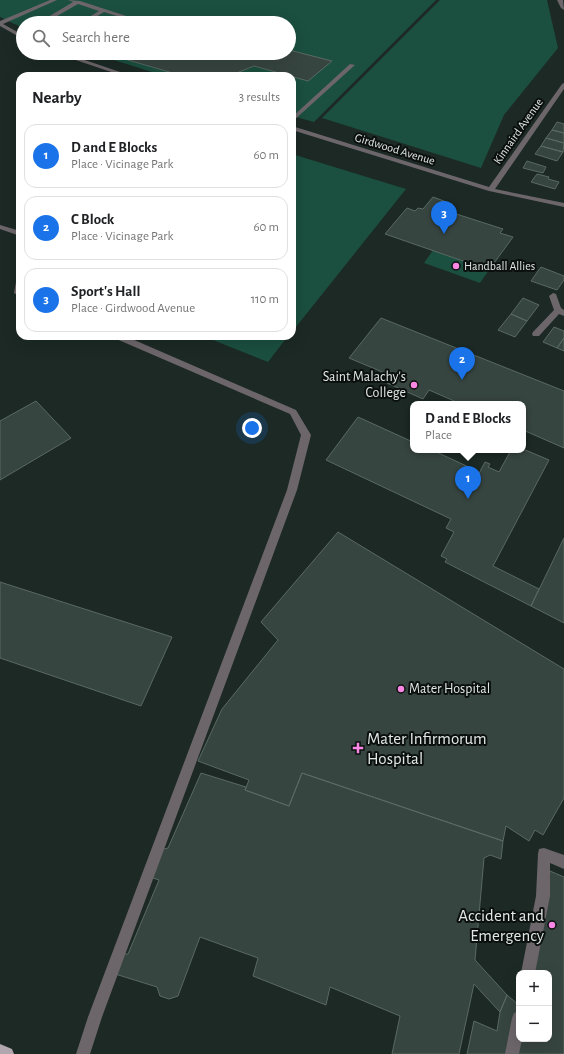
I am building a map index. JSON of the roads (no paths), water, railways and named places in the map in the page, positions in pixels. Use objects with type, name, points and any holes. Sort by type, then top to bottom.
[{"type":"main road","points":[[0,1051],[7,1054]]},
{"type":"street","points":[[18,16],[54,0]]},
{"type":"street","points":[[72,0],[123,16]]},
{"type":"street","points":[[560,0],[564,8]]},
{"type":"street","points":[[53,16],[78,2]]},
{"type":"street","points":[[94,16],[104,10]]},
{"type":"street","points":[[0,23],[16,17]]},
{"type":"street","points":[[0,23],[16,33]]},
{"type":"street","points":[[80,60],[117,72]]},
{"type":"street","points":[[296,116],[352,65]]},
{"type":"street","name":"Kinnaird Avenue","points":[[491,190],[564,85]]},
{"type":"street","name":"Girdwood Avenue","points":[[296,129],[491,190],[564,206]]},
{"type":"street","points":[[0,227],[16,233]]},
{"type":"street","points":[[536,334],[561,312],[553,296]]},
{"type":"street","points":[[83,1054],[95,1017],[292,490],[306,435],[293,412],[126,340]]},
{"type":"street","points":[[529,970],[543,896],[544,854],[564,862]]},
{"type":"street","points":[[512,1054],[516,1033]]},
{"type":"place","name":"Sport's Hall","points":[[444,234]]},
{"type":"place","name":"Handball Allies","points":[[456,266]]},
{"type":"place","name":"C Block","points":[[462,380]]},
{"type":"place","name":"Saint Malachy's College","points":[[414,385]]},
{"type":"place","name":"D and E Blocks","points":[[468,499]]},
{"type":"place","name":"Mater Hospital","points":[[401,689]]},
{"type":"place","name":"Mater Infirmorum Hospital","points":[[358,748]]},
{"type":"place","name":"Accident and Emergency","points":[[552,925]]}]
